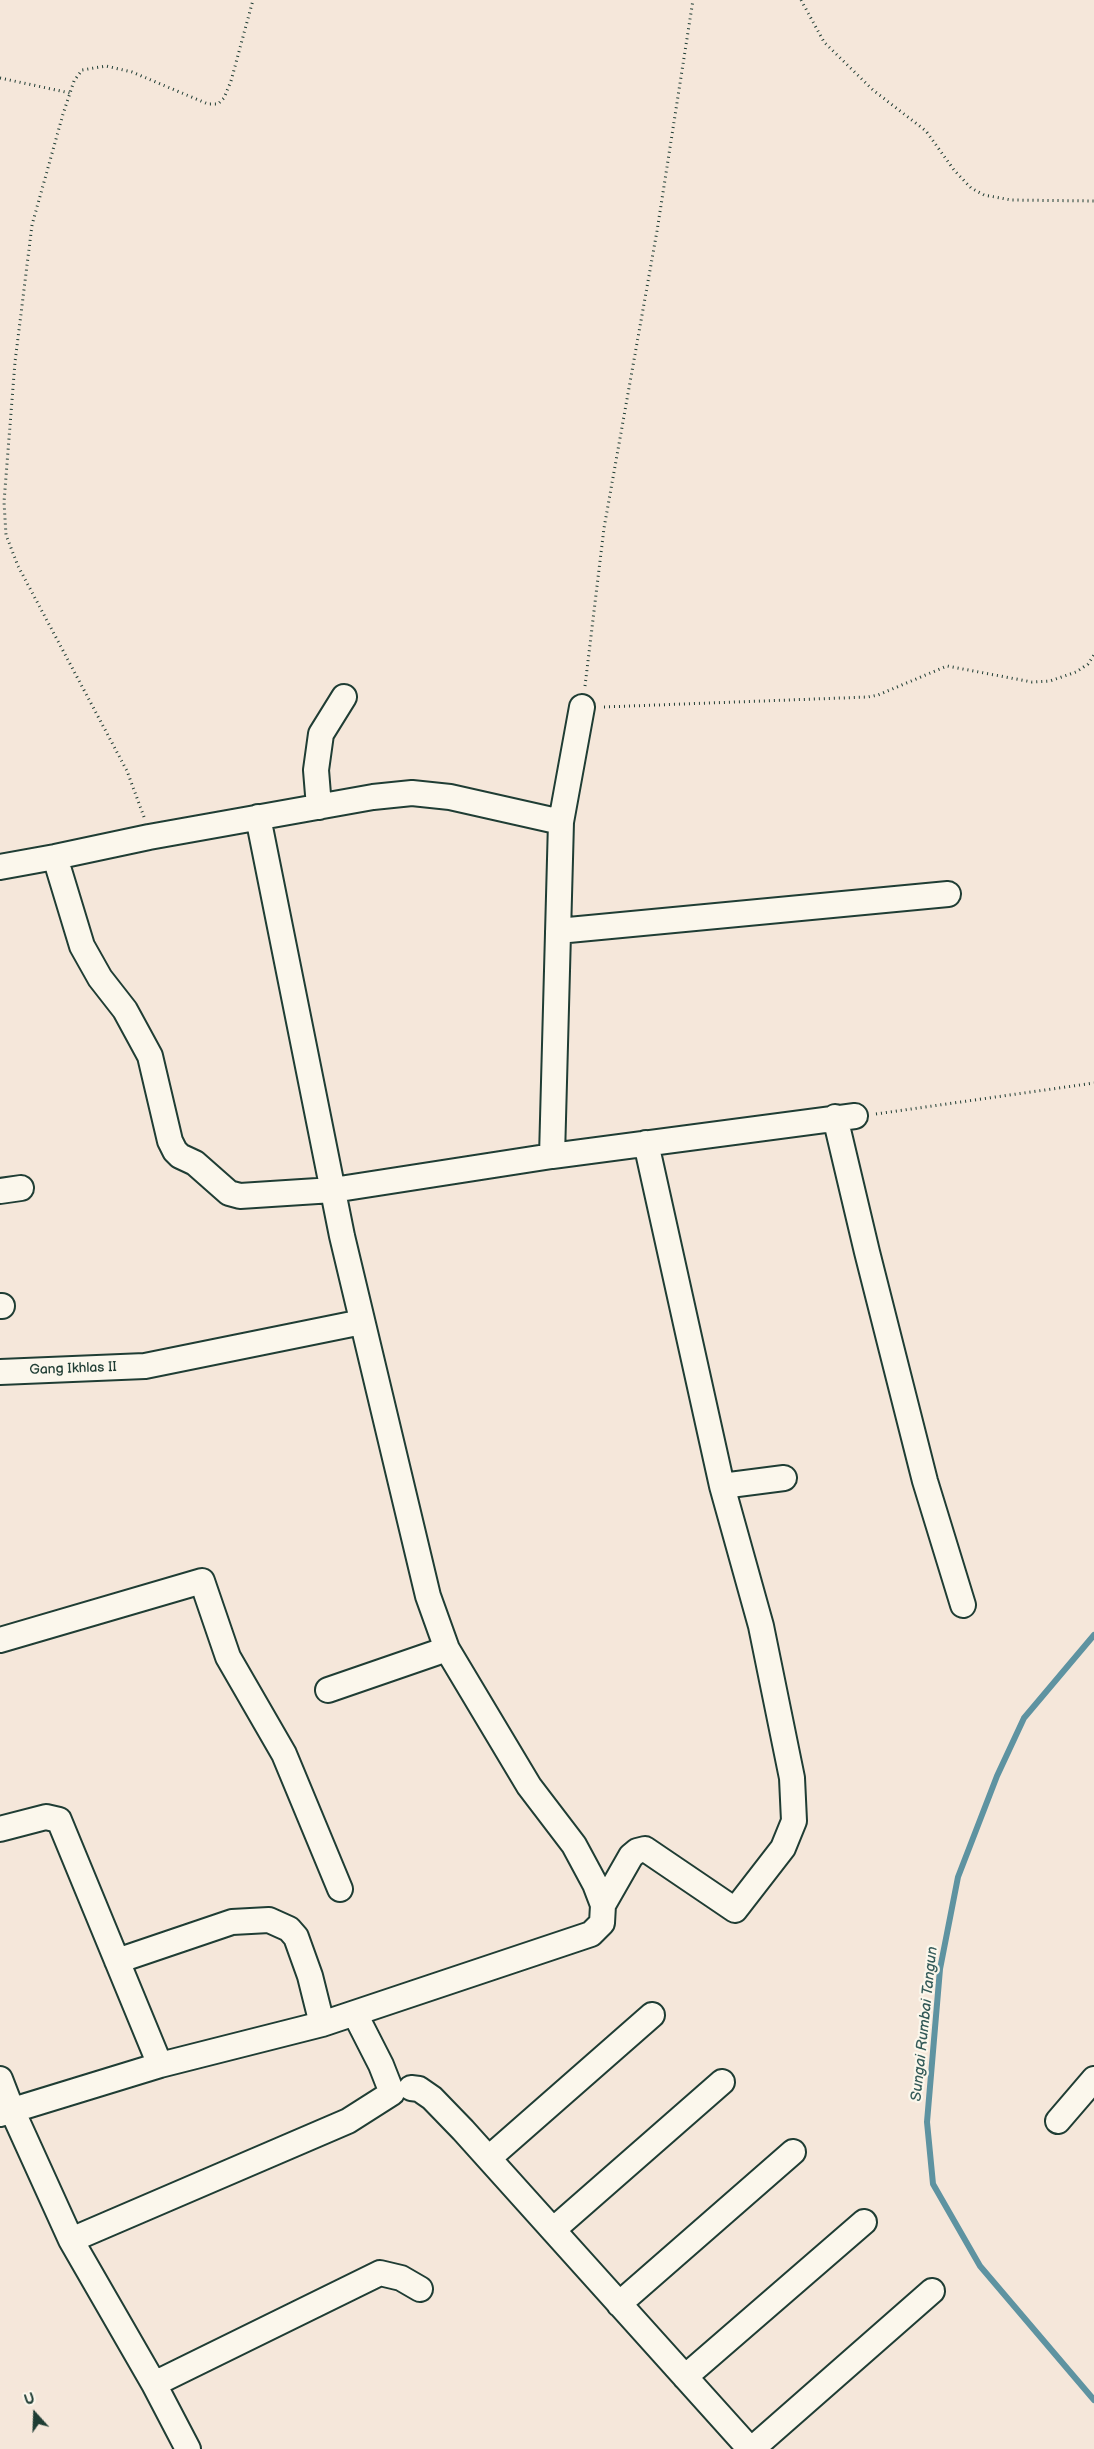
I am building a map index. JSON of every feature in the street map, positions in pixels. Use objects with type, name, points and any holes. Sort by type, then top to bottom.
[{"type":"street","points":[[319,807],[316,770],[321,734],[344,697]]},
{"type":"street","points":[[552,1156],[561,822],[582,707]]},
{"type":"street","points":[[0,867],[55,858],[149,837],[373,797],[412,794],[450,797],[561,822]]},
{"type":"street","points":[[6,2112],[160,2065],[322,2024],[354,2014],[591,1934],[602,1923],[603,1905],[595,1884],[574,1845],[529,1786],[447,1649],[428,1596],[362,1322],[333,1190],[258,817]]},
{"type":"street","points":[[55,858],[82,946],[100,978],[125,1010],[150,1056],[170,1141],[175,1151],[180,1156],[195,1163],[219,1186],[240,1196],[333,1190],[646,1142],[845,1117],[867,1252],[925,1481],[962,1605]]},
{"type":"street","points":[[558,931],[948,894]]},
{"type":"street","points":[[603,1905],[631,1856],[637,1851],[646,1849],[735,1910],[783,1848],[794,1821],[792,1778],[761,1626],[722,1486],[646,1142]]},
{"type":"street","name":"Gang Ikhlas II","points":[[0,1372],[154,1364],[362,1322]]},
{"type":"street","points":[[722,1486],[784,1478]]},
{"type":"street","points":[[0,1640],[202,1581],[228,1657],[284,1754],[340,1889]]},
{"type":"street","points":[[328,1690],[447,1649]]},
{"type":"street","points":[[0,1830],[46,1817],[59,1820],[160,2065]]},
{"type":"street","points":[[117,1961],[232,1922],[269,1920],[289,1929],[296,1938],[310,1976],[322,2024]]},
{"type":"street","points":[[71,2240],[348,2121],[392,2093],[381,2065],[354,2014]]},
{"type":"street","points":[[489,2158],[652,2015]]},
{"type":"street","points":[[1058,2121],[1094,2079]]},
{"type":"street","points":[[0,2080],[6,2112],[71,2240],[154,2384],[188,2449]]},
{"type":"street","points":[[553,2230],[722,2082]]},
{"type":"street","points":[[411,2088],[419,2089],[432,2098],[489,2158],[751,2449],[932,2291]]},
{"type":"street","points":[[620,2304],[793,2152]]},
{"type":"street","points":[[685,2377],[864,2222]]},
{"type":"street","points":[[154,2384],[380,2273],[401,2278],[420,2289]]},
{"type":"path","points":[[149,837],[137,794],[127,770],[18,566],[6,535],[4,502],[15,362],[32,225],[70,93],[74,82],[82,70],[106,66],[132,72],[208,104],[218,104],[224,98],[231,81],[253,0]]},
{"type":"path","points":[[693,0],[655,241],[604,528],[582,707],[868,697],[878,695],[947,666],[1032,682],[1050,681],[1076,672],[1088,664],[1094,655]]},
{"type":"path","points":[[801,0],[824,42],[873,90],[926,131],[954,170],[971,188],[984,195],[1011,200],[1094,201]]},
{"type":"path","points":[[0,78],[70,93]]},
{"type":"path","points":[[845,1117],[1094,1084]]},
{"type":"waterway","name":"Sungai Rumbai Tangun","points":[[1094,1635],[1024,1718],[997,1776],[958,1877],[940,1969],[927,2122],[933,2184],[980,2266],[1094,2400]]}]
